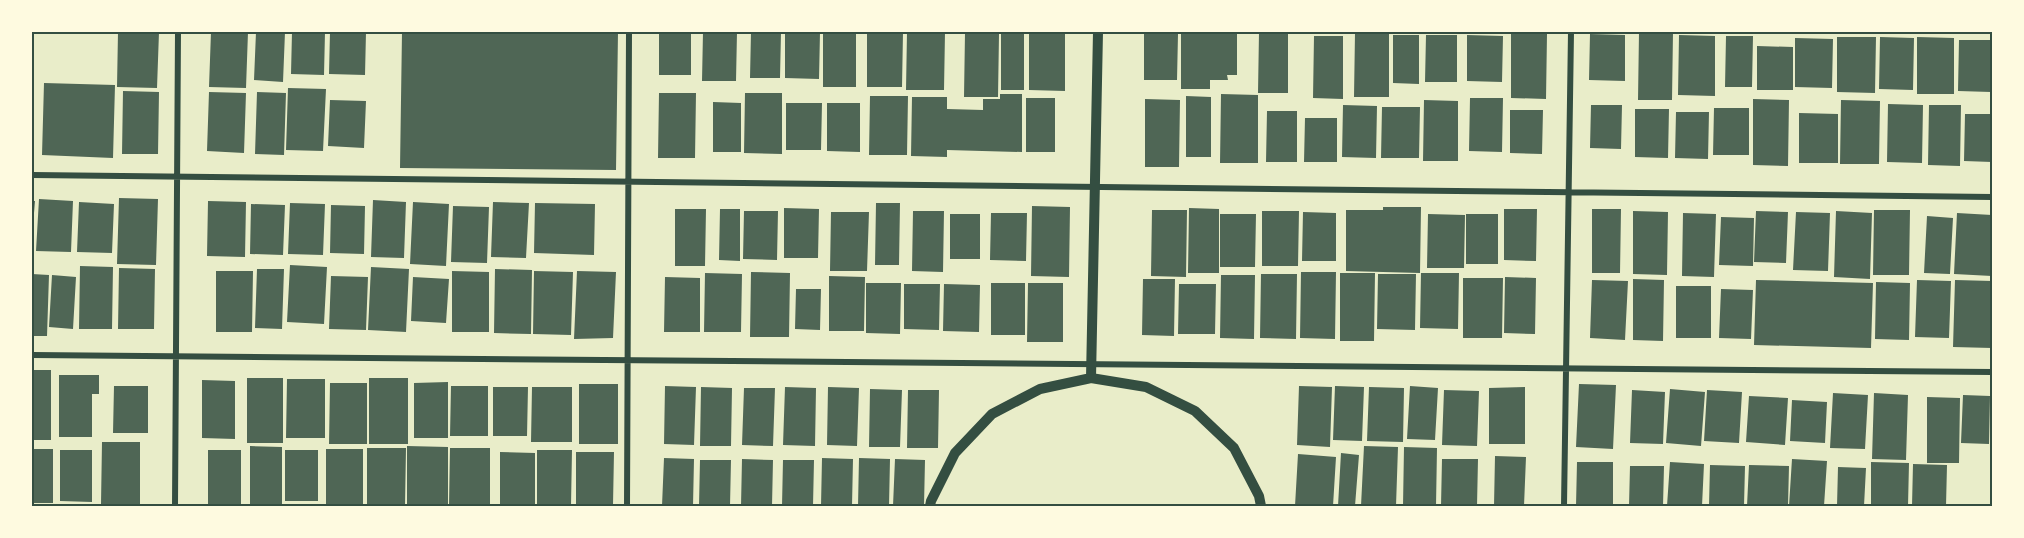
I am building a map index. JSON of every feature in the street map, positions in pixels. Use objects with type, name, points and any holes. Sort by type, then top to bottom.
[{"type":"street","points":[[174,507],[178,32]]},
{"type":"street","points":[[627,507],[629,32]]},
{"type":"street","points":[[1091,378],[1098,32]]},
{"type":"street","points":[[1564,507],[1571,32]]},
{"type":"street","points":[[32,176],[1992,197]]},
{"type":"street","points":[[32,355],[1992,372]]},
{"type":"street","points":[[930,507],[955,453],[992,414],[1040,389],[1091,378],[1146,387],[1195,411],[1234,448],[1259,496],[1261,507]]},
{"type":"building","points":[[118,32],[159,32],[157,88],[117,87]]},
{"type":"building","points":[[211,32],[248,32],[246,88],[209,87]]},
{"type":"building","points":[[256,32],[285,32],[283,82],[254,80]]},
{"type":"building","points":[[292,32],[325,32],[324,75],[291,74]]},
{"type":"building","points":[[330,32],[366,32],[365,75],[329,74]]},
{"type":"building","points":[[402,32],[618,32],[616,170],[400,168]]},
{"type":"building","points":[[659,32],[691,32],[691,75],[659,75]]},
{"type":"building","points":[[703,32],[737,32],[736,81],[702,81]]},
{"type":"building","points":[[751,32],[781,32],[780,78],[750,78]]},
{"type":"building","points":[[785,32],[820,32],[819,79],[785,78]]},
{"type":"building","points":[[823,32],[856,32],[856,87],[823,87]]},
{"type":"building","points":[[867,32],[903,32],[902,87],[867,87]]},
{"type":"building","points":[[907,32],[945,32],[944,90],[906,90]]},
{"type":"building","points":[[1001,32],[1024,32],[1024,90],[1001,90]]},
{"type":"building","points":[[1029,32],[1065,33],[1065,91],[1029,90]]},
{"type":"building","points":[[1181,32],[1237,32],[1237,75],[1227,75],[1228,80],[1210,80],[1210,89],[1181,89]]},
{"type":"building","points":[[1259,32],[1288,32],[1288,93],[1258,93]]},
{"type":"building","points":[[1639,32],[1673,32],[1672,100],[1638,100]]},
{"type":"building","points":[[965,33],[999,34],[998,97],[964,97]]},
{"type":"building","points":[[1144,33],[1178,34],[1177,80],[1144,80]]},
{"type":"building","points":[[1355,33],[1389,34],[1389,97],[1354,97]]},
{"type":"building","points":[[1511,34],[1547,34],[1546,99],[1511,98]]},
{"type":"building","points":[[1590,34],[1625,35],[1625,81],[1589,80]]},
{"type":"building","points":[[1393,35],[1419,35],[1419,84],[1393,83]]},
{"type":"building","points":[[1426,35],[1457,35],[1457,82],[1425,82]]},
{"type":"building","points":[[1467,35],[1503,36],[1502,82],[1467,81]]},
{"type":"building","points":[[1679,35],[1715,36],[1715,96],[1678,95]]},
{"type":"building","points":[[1314,36],[1343,36],[1343,99],[1313,98]]},
{"type":"building","points":[[1726,36],[1753,36],[1752,87],[1725,87]]},
{"type":"building","points":[[1837,37],[1876,37],[1875,93],[1837,92]]},
{"type":"building","points":[[1880,37],[1914,38],[1913,90],[1879,89]]},
{"type":"building","points":[[1917,37],[1954,38],[1954,94],[1917,94]]},
{"type":"building","points":[[1795,38],[1833,39],[1832,88],[1795,87]]},
{"type":"building","points":[[1959,40],[1992,40],[1991,92],[1958,91]]},
{"type":"building","points":[[1757,46],[1793,47],[1793,90],[1757,90]]},
{"type":"building","points":[[44,83],[115,85],[113,158],[42,155]]},
{"type":"building","points":[[288,88],[326,89],[323,151],[286,150]]},
{"type":"building","points":[[123,91],[159,92],[158,154],[122,154]]},
{"type":"building","points":[[209,92],[246,93],[244,153],[207,151]]},
{"type":"building","points":[[257,92],[286,93],[284,155],[255,154]]},
{"type":"building","points":[[659,93],[696,93],[695,158],[658,158]]},
{"type":"building","points":[[745,93],[782,93],[782,154],[744,153]]},
{"type":"building","points":[[1000,94],[1022,94],[1022,152],[947,150],[947,157],[911,156],[912,97],[947,97],[947,109],[983,110],[983,99],[1000,99]]},
{"type":"building","points":[[1221,94],[1258,95],[1258,163],[1220,163]]},
{"type":"building","points":[[870,96],[908,96],[907,155],[869,155]]},
{"type":"building","points":[[1186,96],[1211,97],[1211,157],[1186,157]]},
{"type":"building","points":[[1026,98],[1055,98],[1055,152],[1026,152]]},
{"type":"building","points":[[1470,98],[1503,98],[1502,152],[1469,151]]},
{"type":"building","points":[[1145,99],[1180,100],[1179,167],[1145,167]]},
{"type":"building","points":[[1753,99],[1789,100],[1788,166],[1753,165]]},
{"type":"building","points":[[330,100],[366,101],[364,148],[328,146]]},
{"type":"building","points":[[1424,100],[1458,101],[1458,161],[1423,161]]},
{"type":"building","points":[[1841,100],[1880,101],[1879,164],[1840,164]]},
{"type":"building","points":[[713,102],[741,103],[741,152],[713,152]]},
{"type":"building","points":[[786,103],[822,103],[821,150],[786,150]]},
{"type":"building","points":[[827,103],[860,103],[860,152],[827,151]]},
{"type":"building","points":[[1888,104],[1923,105],[1922,163],[1887,162]]},
{"type":"building","points":[[1343,105],[1377,106],[1376,158],[1342,157]]},
{"type":"building","points":[[1591,105],[1622,105],[1621,149],[1590,148]]},
{"type":"building","points":[[1929,105],[1961,105],[1960,166],[1928,165]]},
{"type":"building","points":[[1382,107],[1420,107],[1419,158],[1381,158]]},
{"type":"building","points":[[1714,108],[1749,108],[1749,155],[1713,155]]},
{"type":"building","points":[[1635,109],[1669,109],[1668,158],[1635,157]]},
{"type":"building","points":[[1510,110],[1543,110],[1542,154],[1510,153]]},
{"type":"building","points":[[1267,111],[1297,111],[1297,162],[1266,162]]},
{"type":"building","points":[[1676,112],[1709,112],[1708,159],[1675,158]]},
{"type":"building","points":[[1799,113],[1838,114],[1838,163],[1799,163]]},
{"type":"building","points":[[1965,114],[1992,114],[1992,162],[1964,161]]},
{"type":"building","points":[[1305,118],[1337,118],[1337,162],[1304,162]]},
{"type":"building","points":[[119,198],[158,199],[156,265],[117,264]]},
{"type":"building","points":[[39,199],[73,201],[71,252],[36,251]]},
{"type":"building","points":[[373,200],[406,202],[404,258],[371,257]]},
{"type":"building","points":[[32,201],[35,201],[33,225],[32,225]]},
{"type":"building","points":[[208,201],[246,202],[245,257],[207,256]]},
{"type":"building","points":[[79,202],[114,204],[112,253],[77,252]]},
{"type":"building","points":[[413,202],[449,204],[446,266],[410,264]]},
{"type":"building","points":[[493,202],[529,203],[526,258],[491,257]]},
{"type":"building","points":[[290,203],[325,204],[323,255],[288,254]]},
{"type":"building","points":[[535,203],[595,204],[594,255],[534,253]]},
{"type":"building","points":[[876,203],[900,203],[899,265],[875,265]]},
{"type":"building","points":[[251,204],[285,205],[283,255],[250,254]]},
{"type":"building","points":[[331,205],[365,206],[364,254],[330,253]]},
{"type":"building","points":[[453,206],[489,207],[487,263],[451,262]]},
{"type":"building","points":[[1032,206],[1070,207],[1069,277],[1031,276]]},
{"type":"building","points":[[1383,207],[1421,207],[1420,273],[1346,271],[1346,210],[1383,210]]},
{"type":"building","points":[[784,208],[819,209],[818,258],[784,258]]},
{"type":"building","points":[[1189,208],[1219,209],[1219,273],[1188,273]]},
{"type":"building","points":[[675,209],[706,209],[705,266],[675,266]]},
{"type":"building","points":[[720,209],[740,209],[740,261],[719,260]]},
{"type":"building","points":[[1504,209],[1537,209],[1536,261],[1504,260]]},
{"type":"building","points":[[1592,209],[1621,209],[1620,273],[1592,273]]},
{"type":"building","points":[[1152,210],[1187,210],[1186,277],[1151,276]]},
{"type":"building","points":[[1874,210],[1910,210],[1909,275],[1873,275]]},
{"type":"building","points":[[744,211],[778,211],[777,260],[743,259]]},
{"type":"building","points":[[913,211],[944,211],[943,272],[912,271]]},
{"type":"building","points":[[1262,211],[1299,211],[1298,266],[1262,266]]},
{"type":"building","points":[[1633,211],[1668,212],[1667,275],[1633,274]]},
{"type":"building","points":[[1756,211],[1788,212],[1786,263],[1754,262]]},
{"type":"building","points":[[1836,211],[1872,213],[1870,279],[1834,277]]},
{"type":"building","points":[[831,212],[869,212],[867,271],[830,271]]},
{"type":"building","points":[[1303,212],[1336,213],[1336,261],[1302,261]]},
{"type":"building","points":[[1796,212],[1830,213],[1828,271],[1793,270]]},
{"type":"building","points":[[991,213],[1027,213],[1026,261],[990,260]]},
{"type":"building","points":[[1683,213],[1716,214],[1714,277],[1682,276]]},
{"type":"building","points":[[1957,213],[1992,215],[1992,276],[1954,274]]},
{"type":"building","points":[[950,214],[980,214],[980,259],[950,259]]},
{"type":"building","points":[[1220,214],[1256,214],[1255,267],[1220,267]]},
{"type":"building","points":[[1428,214],[1465,215],[1464,268],[1427,268]]},
{"type":"building","points":[[1466,214],[1498,214],[1498,264],[1466,264]]},
{"type":"building","points":[[1927,216],[1953,218],[1950,274],[1924,273]]},
{"type":"building","points":[[1721,217],[1754,218],[1753,266],[1719,265]]},
{"type":"building","points":[[290,265],[327,267],[324,324],[287,322]]},
{"type":"building","points":[[80,266],[113,267],[112,329],[79,329]]},
{"type":"building","points":[[371,267],[409,269],[406,332],[368,330]]},
{"type":"building","points":[[119,268],[155,269],[154,329],[118,329]]},
{"type":"building","points":[[257,269],[284,269],[282,329],[255,328]]},
{"type":"building","points":[[495,269],[532,270],[531,334],[494,333]]},
{"type":"building","points":[[216,271],[253,271],[252,332],[216,332]]},
{"type":"building","points":[[452,271],[489,272],[489,332],[452,332]]},
{"type":"building","points":[[534,271],[573,272],[571,335],[533,334]]},
{"type":"building","points":[[577,271],[616,272],[613,338],[574,339]]},
{"type":"building","points":[[751,272],[790,273],[789,337],[750,337]]},
{"type":"building","points":[[1301,272],[1336,272],[1335,339],[1300,338]]},
{"type":"building","points":[[705,273],[742,274],[741,332],[704,332]]},
{"type":"building","points":[[1340,273],[1375,273],[1374,341],[1340,341]]},
{"type":"building","points":[[1421,273],[1459,273],[1458,329],[1420,328]]},
{"type":"building","points":[[32,274],[49,275],[47,336],[32,336]]},
{"type":"building","points":[[1261,274],[1297,274],[1296,339],[1260,338]]},
{"type":"building","points":[[1378,274],[1416,274],[1415,330],[1377,329]]},
{"type":"building","points":[[52,275],[76,277],[73,329],[49,327]]},
{"type":"building","points":[[1221,275],[1255,275],[1254,339],[1220,338]]},
{"type":"building","points":[[331,276],[368,277],[366,330],[329,329]]},
{"type":"building","points":[[829,276],[865,277],[864,331],[829,331]]},
{"type":"building","points":[[413,277],[449,279],[446,323],[411,321]]},
{"type":"building","points":[[665,277],[700,278],[700,332],[664,332]]},
{"type":"building","points":[[1505,277],[1536,278],[1535,334],[1504,333]]},
{"type":"building","points":[[1463,278],[1503,278],[1502,338],[1463,338]]},
{"type":"building","points":[[1143,279],[1175,279],[1174,336],[1142,335]]},
{"type":"building","points":[[1633,279],[1664,280],[1663,341],[1633,340]]},
{"type":"building","points":[[1592,280],[1628,281],[1625,340],[1590,338]]},
{"type":"building","points":[[1756,280],[1873,283],[1871,348],[1754,345]]},
{"type":"building","points":[[1917,280],[1951,281],[1949,338],[1915,337]]},
{"type":"building","points":[[1955,280],[1992,281],[1992,348],[1953,347]]},
{"type":"building","points":[[1876,282],[1910,283],[1909,340],[1875,339]]},
{"type":"building","points":[[866,283],[901,283],[900,334],[866,333]]},
{"type":"building","points":[[991,283],[1025,283],[1025,335],[991,335]]},
{"type":"building","points":[[1028,283],[1063,283],[1063,342],[1027,342]]},
{"type":"building","points":[[904,284],[940,284],[939,330],[904,329]]},
{"type":"building","points":[[944,284],[980,285],[979,332],[943,331]]},
{"type":"building","points":[[1179,284],[1216,284],[1215,334],[1178,334]]},
{"type":"building","points":[[1676,286],[1711,286],[1711,338],[1676,338]]},
{"type":"building","points":[[796,289],[821,289],[820,330],[795,329]]},
{"type":"building","points":[[1721,289],[1753,290],[1751,339],[1719,338]]},
{"type":"building","points":[[32,370],[51,370],[51,440],[32,440]]},
{"type":"building","points":[[59,375],[99,375],[99,394],[92,394],[92,437],[59,437]]},
{"type":"building","points":[[247,378],[283,378],[283,443],[247,443]]},
{"type":"building","points":[[369,378],[408,378],[408,444],[369,444]]},
{"type":"building","points":[[287,379],[325,379],[325,438],[286,438]]},
{"type":"building","points":[[202,380],[235,381],[235,439],[202,438]]},
{"type":"building","points":[[448,382],[448,438],[414,438],[414,383]]},
{"type":"building","points":[[330,383],[367,383],[367,444],[329,444]]},
{"type":"building","points":[[579,384],[618,384],[618,444],[579,444]]},
{"type":"building","points":[[1579,384],[1616,385],[1613,449],[1576,447]]},
{"type":"building","points":[[114,386],[148,386],[148,433],[113,433]]},
{"type":"building","points":[[451,386],[488,386],[488,436],[450,436]]},
{"type":"building","points":[[665,386],[696,387],[694,445],[664,444]]},
{"type":"building","points":[[1299,386],[1332,387],[1330,447],[1297,445]]},
{"type":"building","points":[[1335,386],[1364,387],[1362,441],[1333,440]]},
{"type":"building","points":[[1410,386],[1438,388],[1435,440],[1407,439]]},
{"type":"building","points":[[493,387],[528,387],[527,436],[493,436]]},
{"type":"building","points":[[532,387],[572,387],[572,442],[531,442]]},
{"type":"building","points":[[701,387],[732,388],[731,446],[700,446]]},
{"type":"building","points":[[785,387],[816,388],[815,446],[783,445]]},
{"type":"building","points":[[828,387],[859,388],[857,446],[827,445]]},
{"type":"building","points":[[1369,387],[1404,388],[1403,442],[1367,441]]},
{"type":"building","points":[[1525,387],[1525,444],[1489,444],[1489,388]]},
{"type":"building","points":[[744,388],[775,388],[773,446],[742,445]]},
{"type":"building","points":[[870,389],[902,390],[900,447],[869,447]]},
{"type":"building","points":[[1670,389],[1705,392],[1701,446],[1666,443]]},
{"type":"building","points":[[908,390],[939,390],[938,448],[907,448]]},
{"type":"building","points":[[1444,390],[1479,391],[1477,446],[1442,445]]},
{"type":"building","points":[[1632,390],[1665,392],[1663,444],[1630,443]]},
{"type":"building","points":[[1707,390],[1742,392],[1739,443],[1704,441]]},
{"type":"building","points":[[1833,393],[1868,395],[1865,449],[1830,448]]},
{"type":"building","points":[[1874,393],[1908,395],[1906,460],[1872,459]]},
{"type":"building","points":[[1963,395],[1990,396],[1989,444],[1961,443]]},
{"type":"building","points":[[1749,396],[1788,398],[1785,445],[1746,442]]},
{"type":"building","points":[[1927,397],[1960,398],[1959,463],[1927,463]]},
{"type":"building","points":[[1792,400],[1827,402],[1825,443],[1790,441]]},
{"type":"building","points":[[102,442],[140,442],[140,504],[101,504]]},
{"type":"building","points":[[250,446],[282,447],[282,506],[250,506]]},
{"type":"building","points":[[407,446],[448,447],[448,506],[407,506]]},
{"type":"building","points":[[1364,446],[1398,447],[1396,506],[1361,506]]},
{"type":"building","points":[[1404,447],[1437,448],[1436,506],[1403,506]]},
{"type":"building","points":[[367,448],[406,448],[405,506],[367,506]]},
{"type":"building","points":[[450,448],[490,448],[490,506],[449,506]]},
{"type":"building","points":[[32,449],[53,449],[53,503],[32,503]]},
{"type":"building","points":[[326,449],[363,449],[363,506],[326,506]]},
{"type":"building","points":[[60,450],[92,450],[92,502],[60,501]]},
{"type":"building","points":[[208,450],[241,450],[241,506],[208,506]]},
{"type":"building","points":[[285,450],[318,450],[318,501],[285,501]]},
{"type":"building","points":[[537,450],[572,450],[571,506],[537,506]]},
{"type":"building","points":[[500,452],[535,453],[535,506],[500,506]]},
{"type":"building","points":[[576,452],[614,452],[613,505],[576,505]]},
{"type":"building","points":[[1341,453],[1359,455],[1355,506],[1338,506]]},
{"type":"building","points":[[1298,454],[1336,457],[1333,506],[1295,506]]},
{"type":"building","points":[[1495,456],[1526,457],[1524,506],[1494,506]]},
{"type":"building","points":[[664,458],[694,459],[693,506],[662,506]]},
{"type":"building","points":[[822,458],[853,459],[852,506],[821,506]]},
{"type":"building","points":[[859,458],[890,459],[889,506],[858,506]]},
{"type":"building","points":[[742,459],[773,460],[772,506],[741,506]]},
{"type":"building","points":[[895,459],[925,460],[924,506],[893,506]]},
{"type":"building","points":[[1442,459],[1478,459],[1477,506],[1441,506]]},
{"type":"building","points":[[1792,459],[1827,461],[1824,506],[1789,506]]},
{"type":"building","points":[[700,460],[731,460],[730,506],[699,506]]},
{"type":"building","points":[[783,460],[814,460],[813,506],[782,506]]},
{"type":"building","points":[[1577,462],[1613,462],[1613,506],[1576,506]]},
{"type":"building","points":[[1670,462],[1704,464],[1702,506],[1667,506]]},
{"type":"building","points":[[1871,462],[1909,463],[1908,506],[1871,506]]},
{"type":"building","points":[[1913,464],[1947,465],[1946,506],[1912,506]]},
{"type":"building","points":[[1710,465],[1745,466],[1744,506],[1709,506]]},
{"type":"building","points":[[1749,465],[1789,466],[1788,506],[1747,506]]},
{"type":"building","points":[[1630,466],[1664,466],[1663,506],[1629,506]]},
{"type":"building","points":[[1838,467],[1866,468],[1864,506],[1837,506]]}]
